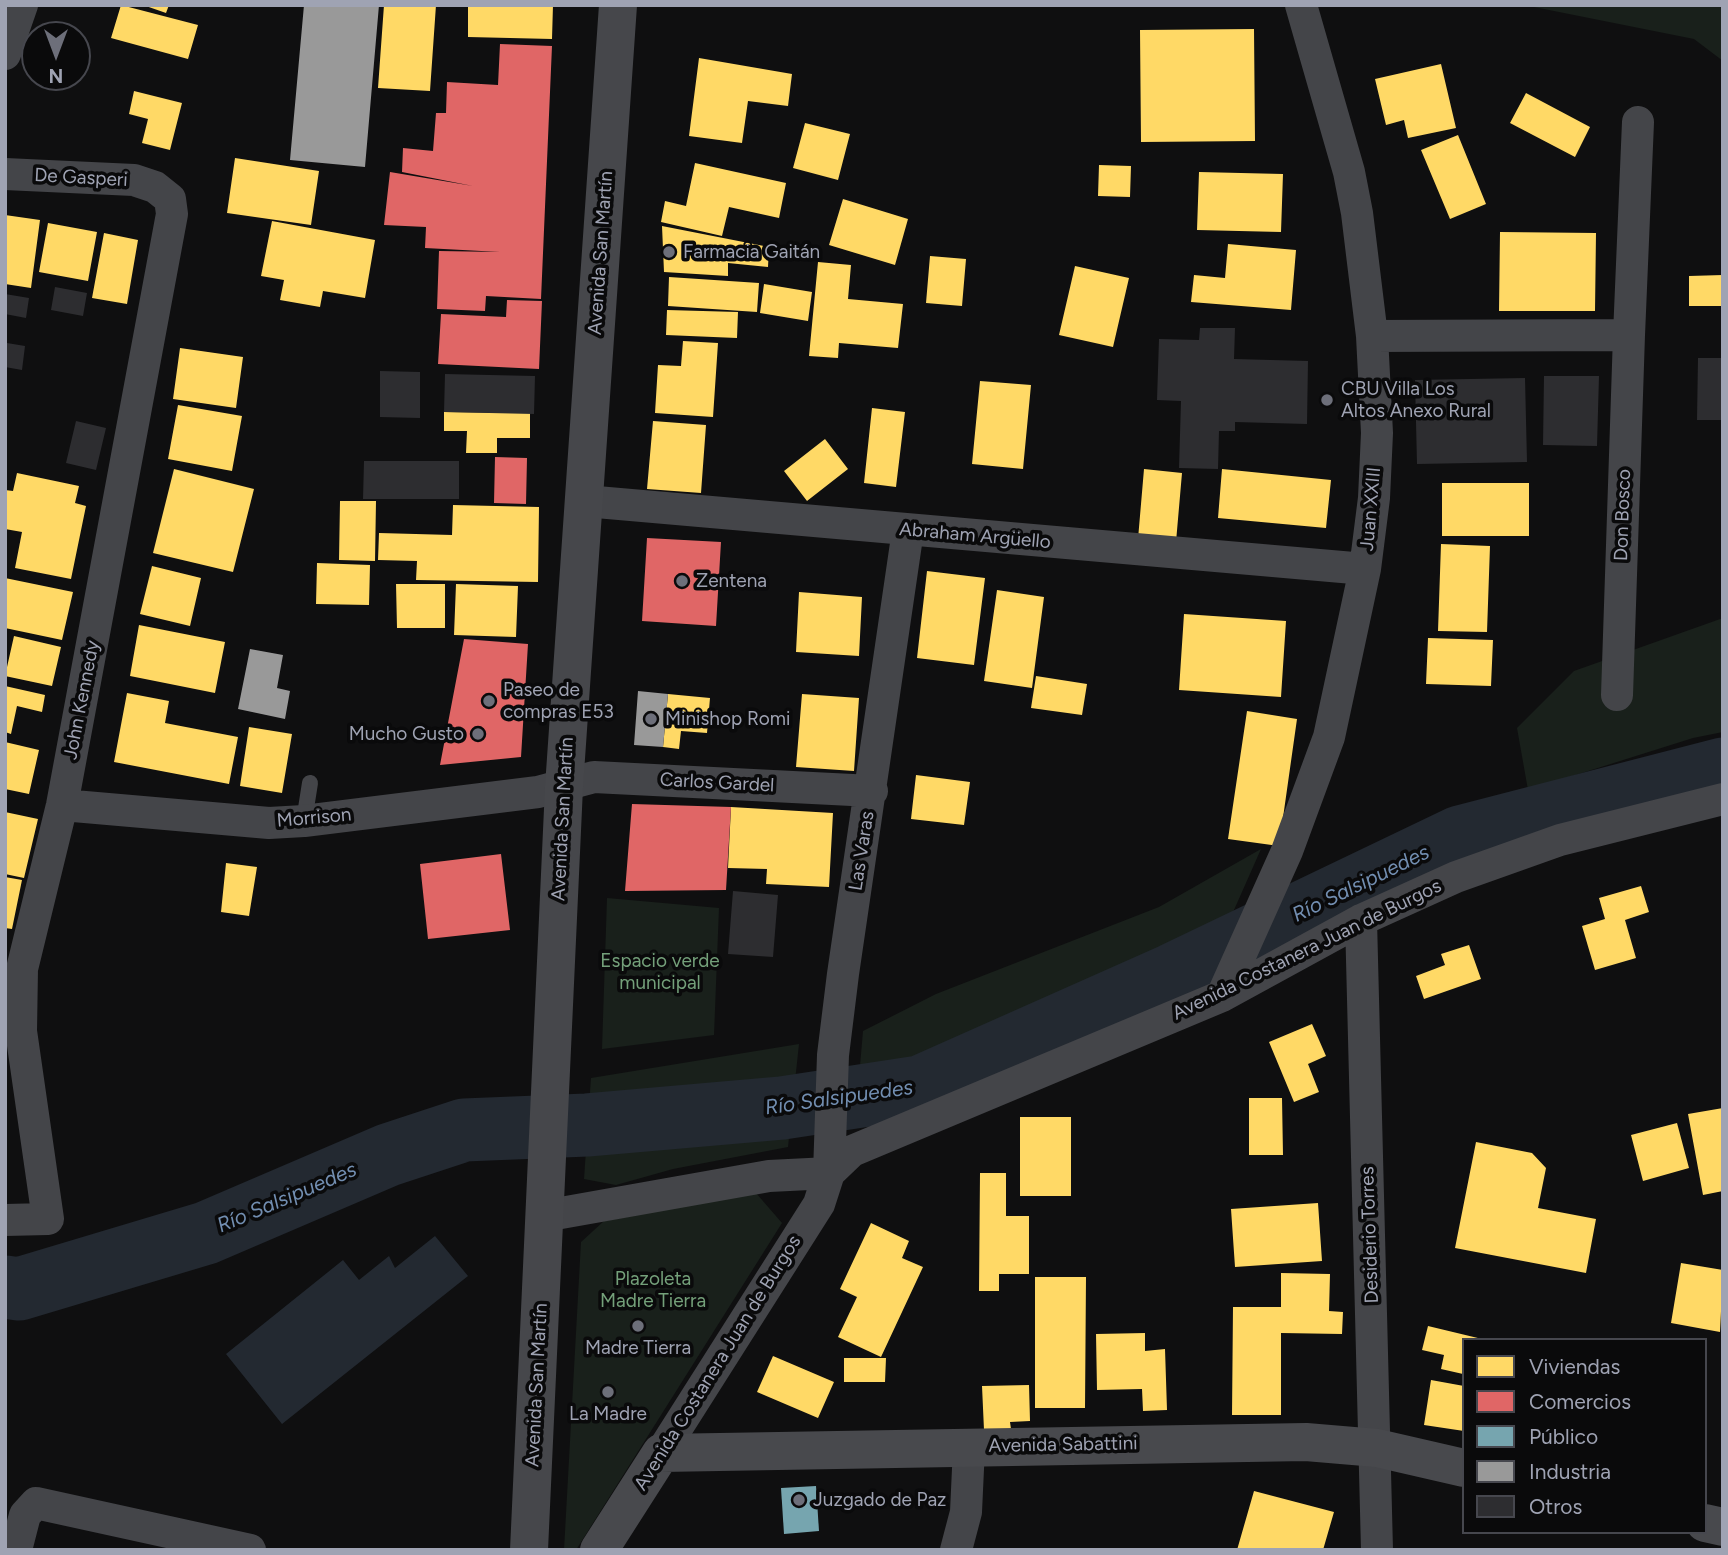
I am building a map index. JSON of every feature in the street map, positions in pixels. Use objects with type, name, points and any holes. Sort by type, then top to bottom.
[{"type":"main road","name":"Avenida San Martín","points":[[529,1550],[564,787],[618,5]]},
{"type":"street","points":[[5,54],[22,5]]},
{"type":"street","name":"Juan XXIII","points":[[1227,985],[1287,851],[1329,737],[1365,569],[1377,433],[1372,336],[1357,212],[1349,172],[1301,5]]},
{"type":"street","name":"Don Bosco","points":[[1617,695],[1638,122]]},
{"type":"street","name":"De Gasperi","points":[[5,174],[134,180],[155,187]]},
{"type":"street","name":"John Kennedy","points":[[5,1220],[48,1219],[13,967],[62,805],[172,214],[170,199],[155,187]]},
{"type":"street","points":[[1372,336],[1629,335]]},
{"type":"street","name":"Abraham Argüello","points":[[585,500],[1365,569]]},
{"type":"street","name":"Las Varas","points":[[829,1172],[833,1055],[908,530]]},
{"type":"street","name":"Carlos Gardel","points":[[564,787],[594,777],[872,791]]},
{"type":"street","name":"Morrison","points":[[62,805],[269,823],[304,821],[564,787]]},
{"type":"street","name":"Avenida Costanera Juan de Burgos","points":[[599,1550],[820,1204],[829,1172],[852,1150],[1227,985],[1456,877],[1560,840],[1723,799]]},
{"type":"street","name":"Desiderio Torres","points":[[1361,920],[1377,1448],[1377,1550]]},
{"type":"street","points":[[544,1216],[769,1176],[829,1172]]},
{"type":"street","name":"Avenida Sabattini","points":[[661,1453],[1306,1442],[1377,1448],[1462,1468]]},
{"type":"street","points":[[956,1550],[966,1512],[969,1447]]},
{"type":"street","points":[[16,1550],[24,1516],[36,1503],[250,1550]]},
{"type":"lane","points":[[304,821],[310,783]]},
{"type":"green space","points":[[1524,5],[1723,5],[1723,61],[1694,39]]},
{"type":"green space","points":[[1723,618],[1723,732],[1693,738],[1528,790],[1517,728],[1574,671]]},
{"type":"green space","points":[[1261,849],[1203,980],[862,1122],[856,1112],[863,1031],[936,994],[1159,907]]},
{"type":"green space","name":"Espacio verde municipal","points":[[607,898],[719,908],[714,1035],[602,1049]]},
{"type":"green space","points":[[799,1044],[788,1147],[673,1169],[616,1185],[584,1179],[591,1078]]},
{"type":"green space","name":"Plazoleta Madre Tierra","points":[[756,1193],[782,1223],[576,1550],[564,1550],[581,1242],[604,1221]]},
{"type":"shaded area","points":[[435,1236],[468,1276],[282,1424],[226,1354],[343,1260],[359,1280],[389,1256],[395,1268]]},
{"type":"building: Viviendas","points":[[121,5],[198,25],[188,59],[111,38]]},
{"type":"building: Viviendas","points":[[143,5],[169,5],[166,13]]},
{"type":"building: Viviendas","points":[[384,5],[436,5],[430,91],[378,88]]},
{"type":"building: Viviendas","points":[[468,5],[553,5],[552,39],[468,37]]},
{"type":"building: Viviendas","points":[[1254,29],[1255,141],[1141,142],[1140,30]]},
{"type":"building: Viviendas","points":[[699,58],[792,74],[788,106],[748,101],[742,143],[689,136]]},
{"type":"building: Viviendas","points":[[1441,64],[1456,128],[1408,138],[1404,120],[1386,125],[1375,79]]},
{"type":"building: Viviendas","points":[[134,91],[182,103],[170,150],[142,143],[148,119],[129,114]]},
{"type":"building: Viviendas","points":[[1526,93],[1590,127],[1575,157],[1510,123]]},
{"type":"building: Viviendas","points":[[805,123],[850,134],[838,180],[793,168]]},
{"type":"building: Viviendas","points":[[1458,135],[1486,204],[1450,219],[1421,150]]},
{"type":"building: Viviendas","points":[[235,158],[319,171],[311,225],[227,213]]},
{"type":"building: Viviendas","points":[[695,163],[786,183],[779,218],[729,207],[722,236],[661,222],[665,201],[686,206]]},
{"type":"building: Viviendas","points":[[1099,165],[1131,166],[1130,197],[1098,196]]},
{"type":"building: Viviendas","points":[[1199,172],[1283,174],[1281,232],[1197,230]]},
{"type":"building: Viviendas","points":[[843,199],[908,219],[895,265],[829,245]]},
{"type":"building: Viviendas","points":[[5,215],[40,220],[31,288],[5,284]]},
{"type":"building: Viviendas","points":[[272,221],[375,240],[365,298],[323,291],[320,307],[280,300],[284,280],[261,276]]},
{"type":"building: Viviendas","points":[[48,223],[97,232],[88,281],[39,272]]},
{"type":"building: Viviendas","points":[[662,226],[769,247],[768,267],[728,263],[728,276],[664,272]]},
{"type":"building: Viviendas","points":[[1500,232],[1596,233],[1595,311],[1499,311]]},
{"type":"building: Viviendas","points":[[104,233],[138,240],[127,304],[92,298]]},
{"type":"building: Viviendas","points":[[1228,244],[1296,250],[1291,310],[1191,302],[1194,275],[1225,278]]},
{"type":"building: Viviendas","points":[[930,256],[966,259],[962,306],[926,303]]},
{"type":"building: Viviendas","points":[[818,262],[851,265],[848,299],[903,304],[898,348],[839,343],[838,358],[809,356]]},
{"type":"building: Viviendas","points":[[1075,266],[1129,278],[1113,347],[1059,335]]},
{"type":"building: Viviendas","points":[[1723,275],[1723,306],[1689,306],[1689,276]]},
{"type":"building: Viviendas","points":[[669,277],[759,283],[757,312],[668,306]]},
{"type":"building: Viviendas","points":[[764,284],[812,292],[808,321],[760,313]]},
{"type":"building: Viviendas","points":[[667,310],[738,312],[737,338],[666,335]]},
{"type":"building: Viviendas","points":[[683,341],[718,343],[713,417],[655,413],[658,365],[681,366]]},
{"type":"building: Viviendas","points":[[180,348],[243,357],[236,408],[173,399]]},
{"type":"building: Viviendas","points":[[980,381],[1031,385],[1023,469],[972,464]]},
{"type":"building: Viviendas","points":[[178,405],[242,416],[232,471],[168,459]]},
{"type":"building: Viviendas","points":[[872,408],[905,412],[896,487],[864,483]]},
{"type":"building: Viviendas","points":[[444,412],[530,413],[530,438],[497,438],[497,453],[466,453],[467,431],[444,431]]},
{"type":"building: Viviendas","points":[[653,421],[706,425],[701,493],[647,489]]},
{"type":"building: Viviendas","points":[[825,439],[848,469],[807,501],[784,471]]},
{"type":"building: Viviendas","points":[[174,469],[254,489],[233,572],[153,553]]},
{"type":"building: Viviendas","points":[[1144,469],[1182,473],[1176,542],[1138,539]]},
{"type":"building: Viviendas","points":[[1222,469],[1331,480],[1326,528],[1218,518]]},
{"type":"building: Viviendas","points":[[17,473],[79,486],[75,503],[86,506],[71,579],[15,568],[22,532],[5,529],[5,490],[13,491]]},
{"type":"building: Viviendas","points":[[1442,483],[1529,483],[1529,536],[1442,536]]},
{"type":"building: Viviendas","points":[[340,501],[376,501],[375,561],[339,560]]},
{"type":"building: Viviendas","points":[[453,505],[539,507],[538,582],[416,580],[417,561],[378,560],[379,533],[452,535]]},
{"type":"building: Viviendas","points":[[1441,544],[1490,546],[1487,632],[1438,631]]},
{"type":"building: Viviendas","points":[[317,563],[370,565],[369,605],[316,604]]},
{"type":"building: Viviendas","points":[[152,566],[201,578],[190,626],[140,614]]},
{"type":"building: Viviendas","points":[[927,571],[985,578],[974,665],[917,658]]},
{"type":"building: Viviendas","points":[[5,578],[73,592],[62,640],[5,628]]},
{"type":"building: Viviendas","points":[[396,584],[445,584],[445,628],[397,628]]},
{"type":"building: Viviendas","points":[[456,584],[518,586],[516,637],[454,635]]},
{"type":"building: Viviendas","points":[[997,590],[1044,597],[1032,688],[984,681]]},
{"type":"building: Viviendas","points":[[799,592],[862,597],[859,656],[796,652]]},
{"type":"building: Viviendas","points":[[1184,614],[1286,621],[1281,697],[1179,690]]},
{"type":"building: Viviendas","points":[[139,625],[225,642],[215,693],[130,676]]},
{"type":"building: Viviendas","points":[[14,636],[61,647],[52,686],[5,676]]},
{"type":"building: Viviendas","points":[[1428,638],[1493,640],[1491,686],[1426,684]]},
{"type":"building: Viviendas","points":[[1036,676],[1087,684],[1082,715],[1031,708]]},
{"type":"building: Viviendas","points":[[5,686],[45,695],[42,712],[17,706],[11,734],[5,732]]},
{"type":"building: Viviendas","points":[[127,693],[169,701],[165,723],[238,737],[229,784],[114,762]]},
{"type":"building: Viviendas","points":[[668,694],[710,698],[707,733],[681,731],[679,749],[663,747]]},
{"type":"building: Viviendas","points":[[802,694],[859,698],[854,771],[796,767]]},
{"type":"building: Viviendas","points":[[1247,711],[1297,719],[1279,846],[1228,839]]},
{"type":"building: Viviendas","points":[[249,727],[292,734],[282,793],[240,786]]},
{"type":"building: Viviendas","points":[[5,742],[39,750],[29,794],[5,789]]},
{"type":"building: Viviendas","points":[[916,775],[970,782],[964,825],[911,819]]},
{"type":"building: Viviendas","points":[[731,807],[833,813],[829,887],[766,884],[767,869],[728,868]]},
{"type":"building: Viviendas","points":[[5,812],[38,819],[24,878],[5,874]]},
{"type":"building: Viviendas","points":[[226,863],[257,867],[249,916],[221,912]]},
{"type":"building: Viviendas","points":[[5,877],[22,880],[12,929],[5,928]]},
{"type":"building: Viviendas","points":[[1641,886],[1649,912],[1625,920],[1636,958],[1595,970],[1582,926],[1605,919],[1599,898]]},
{"type":"building: Viviendas","points":[[1469,945],[1481,979],[1424,999],[1416,976],[1445,965],[1441,954]]},
{"type":"building: Viviendas","points":[[1312,1024],[1326,1056],[1308,1064],[1319,1092],[1294,1102],[1269,1042]]},
{"type":"building: Viviendas","points":[[1249,1098],[1282,1098],[1283,1155],[1249,1155]]},
{"type":"building: Viviendas","points":[[1723,1108],[1723,1191],[1703,1195],[1688,1114]]},
{"type":"building: Viviendas","points":[[1020,1117],[1071,1117],[1071,1196],[1020,1196]]},
{"type":"building: Viviendas","points":[[1677,1123],[1689,1168],[1643,1181],[1631,1135]]},
{"type":"building: Viviendas","points":[[1476,1142],[1532,1153],[1546,1168],[1538,1208],[1596,1219],[1586,1273],[1455,1248]]},
{"type":"building: Viviendas","points":[[980,1173],[1006,1173],[1006,1216],[1029,1216],[1029,1274],[999,1274],[999,1291],[979,1291]]},
{"type":"building: Viviendas","points":[[1318,1203],[1322,1261],[1235,1267],[1231,1209]]},
{"type":"building: Viviendas","points":[[871,1223],[909,1241],[902,1258],[923,1267],[881,1357],[838,1337],[857,1297],[840,1289]]},
{"type":"building: Viviendas","points":[[1681,1263],[1723,1270],[1720,1332],[1671,1323]]},
{"type":"building: Viviendas","points":[[1281,1273],[1330,1274],[1329,1311],[1343,1312],[1342,1334],[1281,1333],[1281,1415],[1232,1415],[1233,1307],[1281,1307]]},
{"type":"building: Viviendas","points":[[1035,1277],[1086,1277],[1085,1408],[1035,1408]]},
{"type":"building: Viviendas","points":[[1428,1326],[1478,1338],[1462,1338],[1462,1374],[1441,1369],[1444,1355],[1422,1350]]},
{"type":"building: Viviendas","points":[[1145,1333],[1145,1351],[1165,1349],[1167,1410],[1143,1411],[1142,1389],[1097,1390],[1096,1334]]},
{"type":"building: Viviendas","points":[[773,1356],[834,1382],[818,1418],[757,1392]]},
{"type":"building: Viviendas","points":[[844,1358],[886,1358],[885,1382],[844,1382]]},
{"type":"building: Viviendas","points":[[1431,1380],[1462,1386],[1462,1431],[1424,1425]]},
{"type":"building: Viviendas","points":[[1029,1385],[1030,1421],[1010,1422],[1011,1429],[984,1430],[982,1386]]},
{"type":"building: Viviendas","points":[[1254,1491],[1334,1512],[1323,1550],[1237,1550]]},
{"type":"building: Comercios","points":[[500,44],[552,46],[541,299],[486,296],[485,311],[437,309],[439,251],[500,252],[425,248],[426,227],[384,225],[390,172],[473,186],[402,172],[403,148],[433,151],[436,113],[446,113],[447,82],[498,85]]},
{"type":"building: Comercios","points":[[507,300],[542,301],[539,369],[438,364],[441,314],[506,317]]},
{"type":"building: Comercios","points":[[495,457],[527,458],[526,504],[494,503]]},
{"type":"building: Comercios","name":"Zentena","points":[[647,538],[721,542],[716,626],[642,621]]},
{"type":"building: Comercios","name":"Paseo de compras E53","points":[[464,639],[528,644],[521,757],[440,765]]},
{"type":"building: Comercios","points":[[632,804],[731,807],[726,890],[625,891]]},
{"type":"building: Comercios","points":[[501,854],[510,930],[428,939],[420,864]]},
{"type":"building: Público","points":[[816,1486],[819,1531],[784,1534],[781,1488]]},
{"type":"building: Industria","points":[[304,5],[379,5],[365,167],[290,160]]},
{"type":"building: Industria","points":[[250,649],[283,655],[277,688],[290,691],[285,719],[238,709]]},
{"type":"building: Industria","name":"Minishop Romi","points":[[638,691],[668,694],[663,747],[634,745]]},
{"type":"building: Otros","points":[[55,287],[87,293],[83,316],[51,310]]},
{"type":"building: Otros","points":[[5,294],[29,298],[26,318],[5,314]]},
{"type":"building: Otros","points":[[1200,328],[1235,328],[1234,359],[1308,361],[1307,424],[1235,422],[1235,431],[1219,431],[1218,469],[1179,468],[1181,401],[1157,400],[1159,339],[1199,340]]},
{"type":"building: Otros","points":[[7,343],[25,346],[22,370],[5,367]]},
{"type":"building: Otros","points":[[1698,358],[1723,358],[1723,420],[1697,420]]},
{"type":"building: Otros","points":[[380,371],[420,372],[420,418],[380,417]]},
{"type":"building: Otros","points":[[445,374],[535,376],[534,414],[444,412]]},
{"type":"building: Otros","points":[[1544,376],[1599,376],[1597,446],[1543,445]]},
{"type":"building: Otros","points":[[1525,378],[1527,462],[1417,464],[1415,380]]},
{"type":"building: Otros","points":[[76,421],[106,428],[96,470],[66,463]]},
{"type":"building: Otros","points":[[364,461],[459,461],[459,499],[363,499]]},
{"type":"building: Otros","points":[[733,891],[778,895],[773,957],[728,954]]},
{"type":"waterway","name":"Río Salsipuedes","points":[[5,1287],[19,1289],[206,1233],[388,1155],[464,1130],[587,1125],[782,1108],[920,1087],[1172,975],[1460,837],[1723,769]]},
{"type":"place","name":"Farmacia Gaitán","points":[[669,252]]},
{"type":"place","name":"CBU Villa Los Altos Anexo Rural","points":[[1327,400]]},
{"type":"place","name":"Zentena","points":[[682,581]]},
{"type":"place","name":"Paseo de compras E53","points":[[489,701]]},
{"type":"place","name":"Minishop Romi","points":[[651,719]]},
{"type":"place","name":"Mucho Gusto","points":[[478,734]]},
{"type":"place","name":"Madre Tierra","points":[[638,1326]]},
{"type":"place","name":"La Madre","points":[[608,1392]]},
{"type":"place","name":"Juzgado de Paz","points":[[799,1500]]}]
